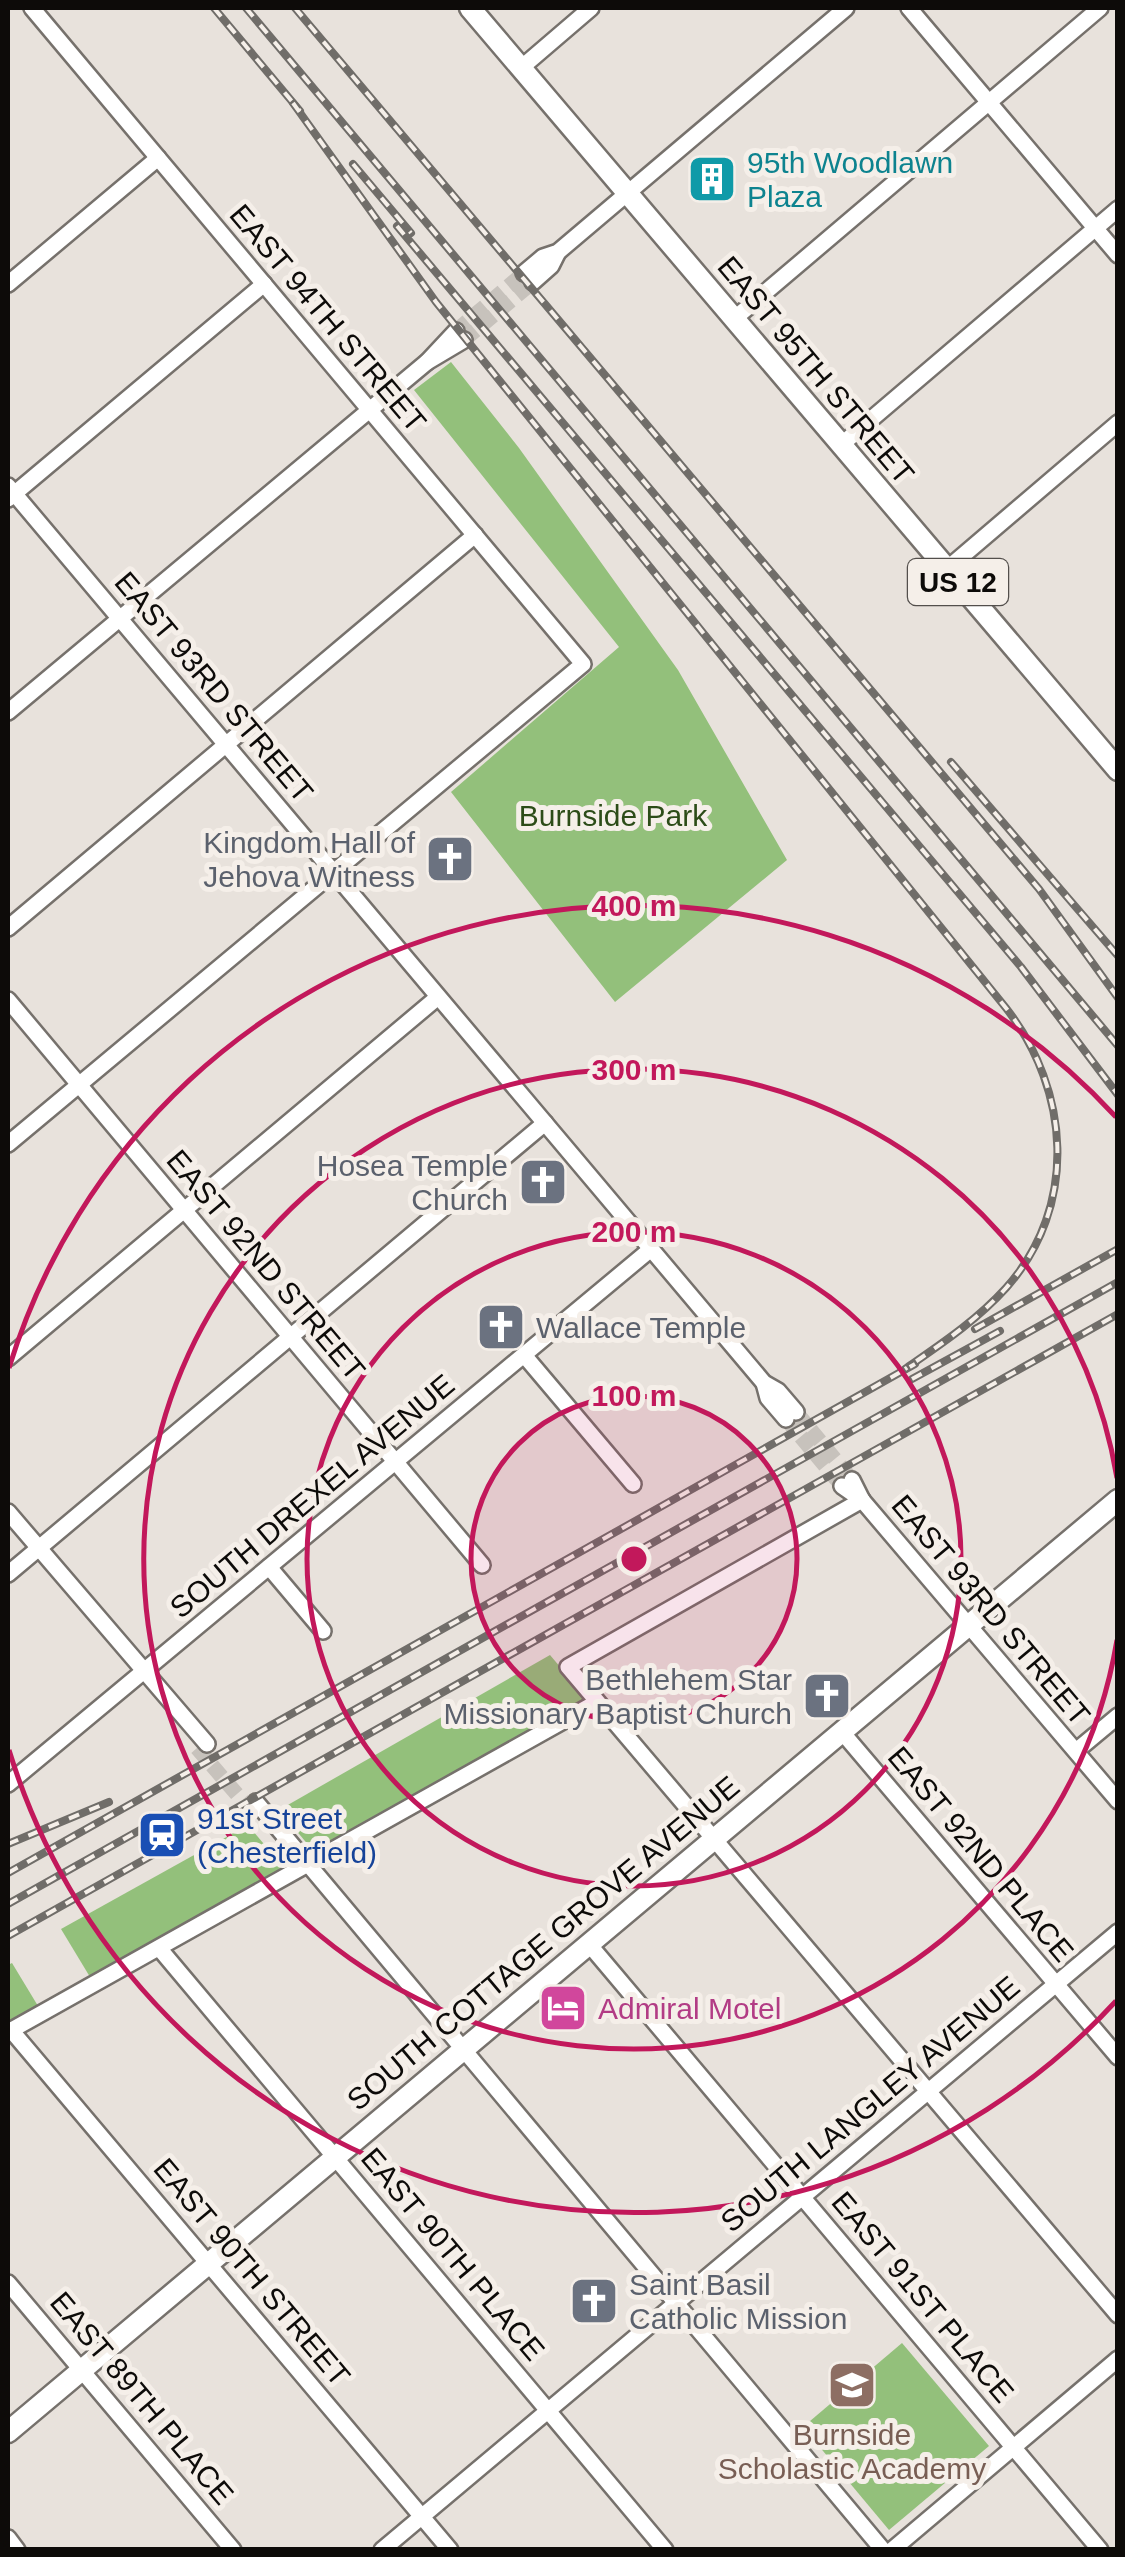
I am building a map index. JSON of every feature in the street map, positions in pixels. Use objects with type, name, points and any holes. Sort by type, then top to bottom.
[{"type":"main road","name":"EAST 95TH STREET","points":[[470,8],[1118,770]]},
{"type":"main road","name":"SOUTH COTTAGE GROVE AVENUE","points":[[8,2432],[1118,1500]]},
{"type":"street","name":"EAST 94TH STREET","points":[[32,8],[583,664],[334,872]]},
{"type":"street","points":[[521,68],[591,8]]},
{"type":"street","points":[[528,277],[551,266],[558,252],[846,8]]},
{"type":"street","points":[[909,8],[1118,255]]},
{"type":"street","points":[[734,319],[1100,8]]},
{"type":"street","points":[[8,284],[158,158]]},
{"type":"street","points":[[841,445],[1118,209]]},
{"type":"street","points":[[10,492],[264,284]]},
{"type":"street","points":[[8,712],[370,411],[427,362],[437,346],[460,335]]},
{"type":"street","points":[[946,569],[1118,423]]},
{"type":"street","name":"EAST 93RD STREET","points":[[10,492],[764,1383],[768,1398],[791,1416]]},
{"type":"street","points":[[8,928],[475,535]]},
{"type":"street","points":[[8,1144],[334,872]]},
{"type":"street","points":[[8,1358],[438,996]]},
{"type":"street","name":"EAST 92ND STREET","points":[[8,1000],[482,1565]]},
{"type":"street","points":[[8,1574],[545,1123]]},
{"type":"street","name":"SOUTH DREXEL AVENUE","points":[[8,1784],[651,1249]]},
{"type":"street","points":[[524,1355],[633,1484]]},
{"type":"street","name":"EAST 93RD STREET","points":[[847,1483],[1118,1802]]},
{"type":"street","points":[[862,1500],[568,1667],[1118,2315]]},
{"type":"street","points":[[8,1512],[200,1743]]},
{"type":"street","points":[[269,1567],[323,1631]]},
{"type":"street","points":[[9,2031],[597,1702]]},
{"type":"street","points":[[1076,1751],[1118,1716]]},
{"type":"street","name":"EAST 92ND PLACE","points":[[842,1732],[1118,2057]]},
{"type":"street","points":[[256,1808],[883,2550]]},
{"type":"street","name":"SOUTH LANGLEY AVENUE","points":[[382,2550],[1118,1932]]},
{"type":"street","name":"EAST 91ST PLACE","points":[[588,1944],[1100,2550]]},
{"type":"street","name":"EAST 90TH PLACE","points":[[159,1948],[666,2550]]},
{"type":"street","name":"EAST 90TH STREET","points":[[9,2031],[450,2550]]},
{"type":"street","name":"EAST 89TH PLACE","points":[[8,2283],[234,2550]]},
{"type":"street","points":[[892,2550],[1118,2360]]},
{"type":"street","points":[[8,2538],[17,2550]]},
{"type":"green space","name":"Burnside Park","points":[[451,362],[519,448],[678,670],[787,860],[615,1002],[451,792],[619,647],[414,390]]},
{"type":"green space","points":[[550,1655],[588,1700],[315,1853],[279,1810]]},
{"type":"green space","points":[[248,1825],[285,1869],[90,1977],[61,1929]]},
{"type":"green space","points":[[12,1963],[38,2006],[8,2024],[8,1965]]},
{"type":"green space","points":[[902,2343],[989,2446],[889,2530],[803,2427]]},
{"type":"tunnel","points":[[456,331],[524,273]]},
{"type":"tunnel","points":[[464,340],[533,282]]},
{"type":"tunnel","points":[[796,1412],[852,1480]]},
{"type":"tunnel","points":[[786,1419],[842,1486]]},
{"type":"tunnel","points":[[197,1748],[247,1806]]},
{"type":"railway","points":[[214,8],[300,111]]},
{"type":"railway","points":[[246,8],[1118,1046]]},
{"type":"railway","points":[[295,8],[1039,889],[1118,998]]},
{"type":"railway","points":[[293,103],[436,302],[1006,1008],[1027,1040],[1043,1075],[1053,1111],[1057,1148],[1055,1185],[1046,1221],[1030,1256],[995,1300],[905,1369]]},
{"type":"railway","points":[[353,164],[411,233]]},
{"type":"railway","points":[[397,226],[1021,967],[1118,1095]]},
{"type":"railway","points":[[951,762],[1118,956]]},
{"type":"railway","points":[[975,1329],[1118,1249]]},
{"type":"railway","points":[[8,1904],[1118,1282]]},
{"type":"railway","points":[[8,1936],[1118,1314]]},
{"type":"railway","points":[[912,1379],[1000,1331]]},
{"type":"railway","points":[[8,1873],[915,1364]]},
{"type":"railway","points":[[8,1844],[109,1802]]},
{"type":"place","name":"95th Woodlawn Plaza","points":[[712,179]]},
{"type":"place","name":"Kingdom Hall of Jehova Witness","points":[[450,859]]},
{"type":"place","name":"Hosea Temple Church","points":[[543,1182]]},
{"type":"place","name":"Wallace Temple","points":[[501,1327]]},
{"type":"place","name":"Bethlehem Star Missionary Baptist Church","points":[[827,1696]]},
{"type":"place","name":"91st Street (Chesterfield)","points":[[162,1835]]},
{"type":"place","name":"Admiral Motel","points":[[563,2008]]},
{"type":"place","name":"Saint Basil Catholic Mission","points":[[594,2301]]},
{"type":"place","name":"Burnside Scholastic Academy","points":[[852,2385]]}]
